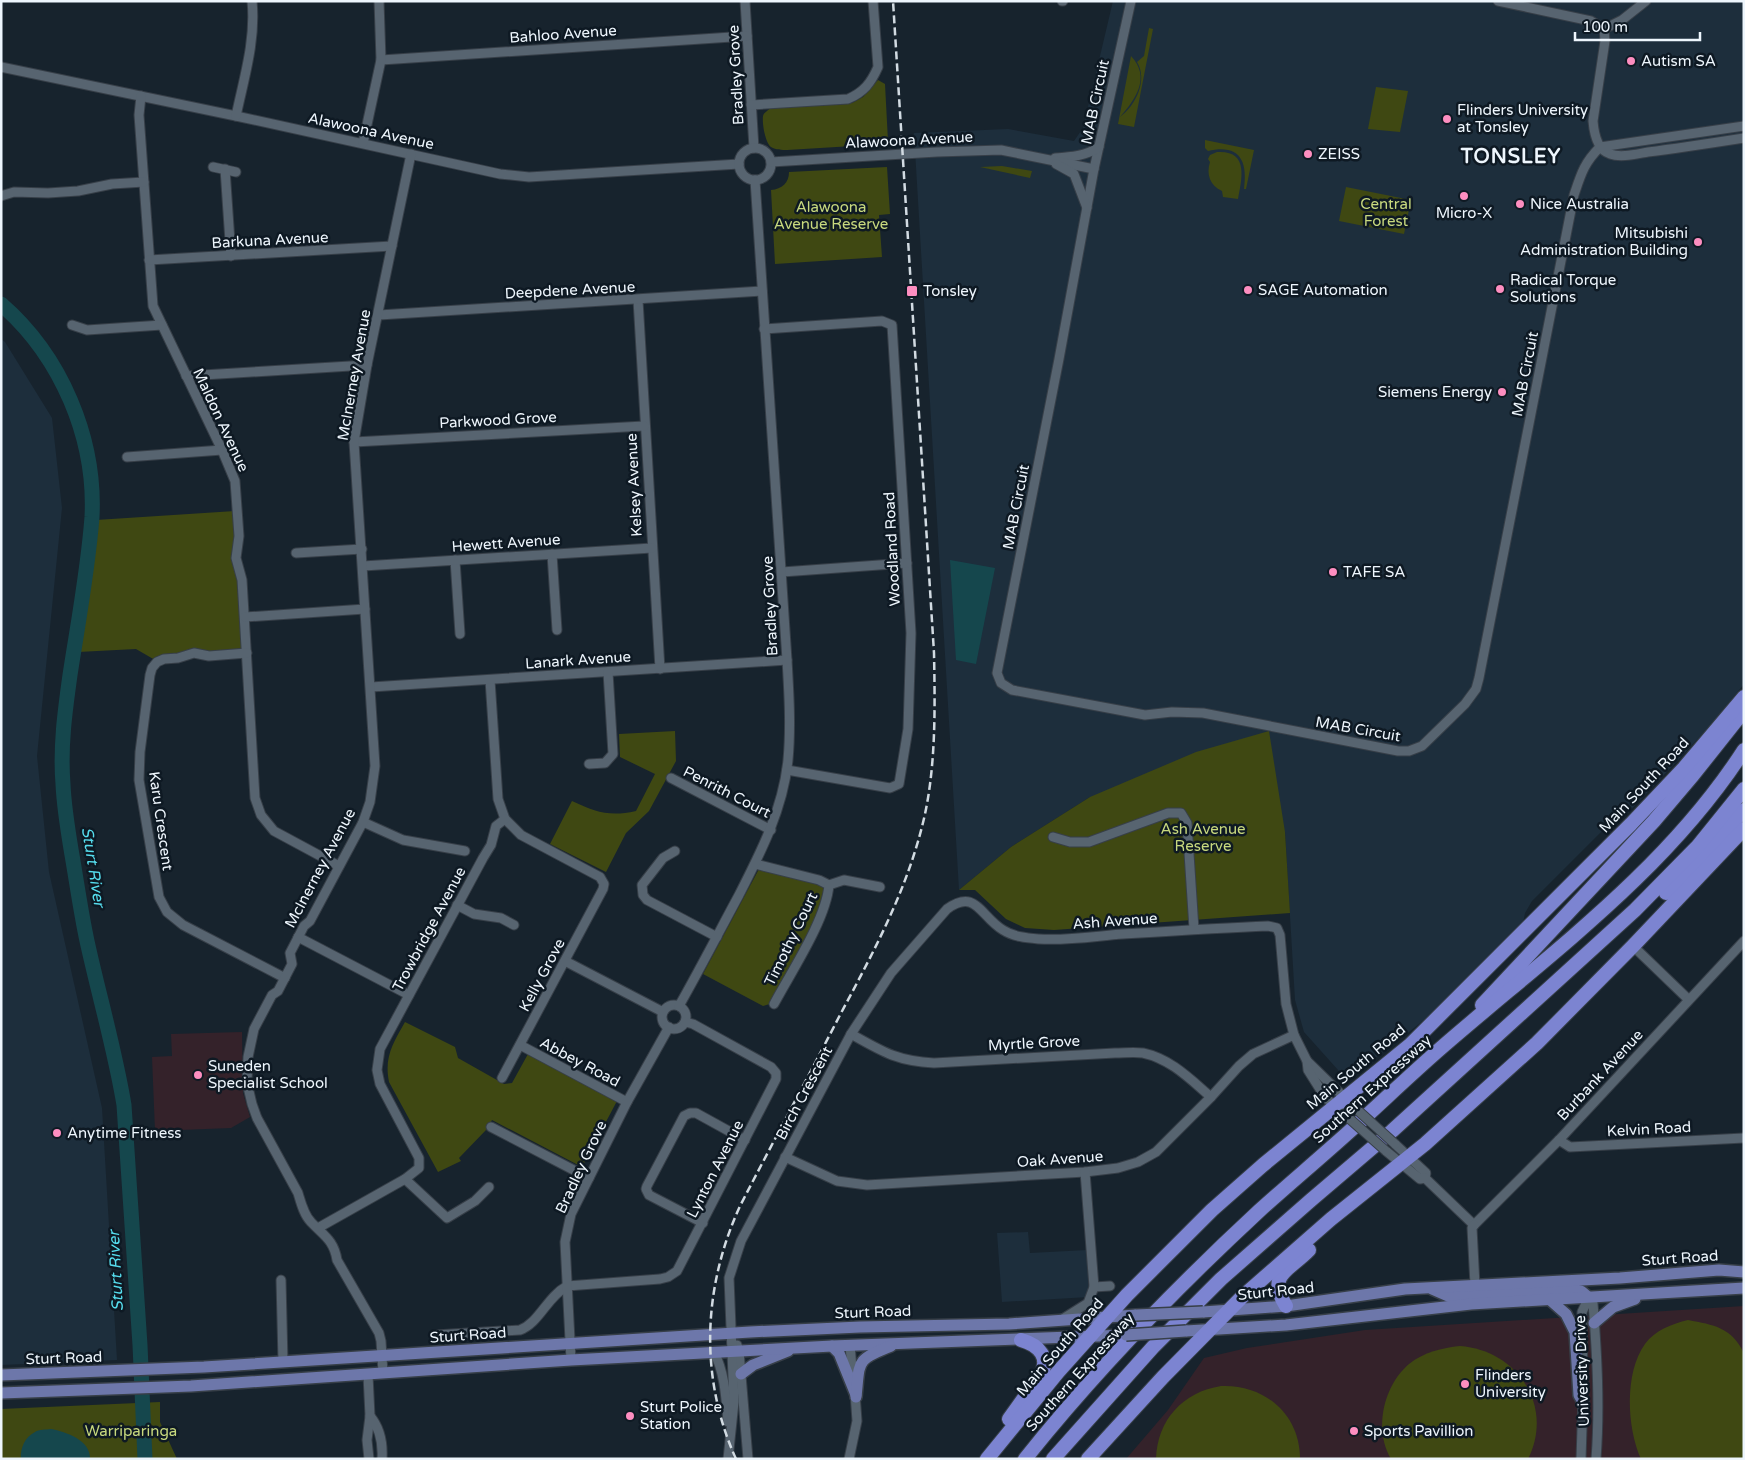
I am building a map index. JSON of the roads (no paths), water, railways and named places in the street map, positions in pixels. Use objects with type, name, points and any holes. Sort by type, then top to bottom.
[{"type":"highway","name":"Main South Road","points":[[987,1459],[1106,1317],[1212,1210],[1263,1165],[1344,1106],[1410,1045],[1631,824],[1684,768],[1744,698]]},
{"type":"highway","points":[[1441,1048],[1624,855],[1712,752],[1744,711]]},
{"type":"highway","name":"Southern Expressway","points":[[1025,1459],[1122,1346],[1260,1210],[1441,1048],[1618,897],[1655,861],[1711,796],[1744,750]]},
{"type":"highway","points":[[1053,1459],[1153,1347],[1221,1279],[1392,1131],[1635,910],[1676,870],[1704,839],[1744,789]]},
{"type":"highway","points":[[1466,1062],[1634,922],[1692,868],[1744,810]]},
{"type":"highway","points":[[1088,1459],[1124,1418],[1242,1297],[1323,1226],[1404,1160],[1537,1042],[1633,946],[1744,828]]},
{"type":"highway","points":[[1410,1045],[1495,972],[1610,861],[1624,855]]},
{"type":"highway","points":[[1286,1306],[1278,1291],[1278,1280],[1310,1248],[1323,1226]]},
{"type":"highway","points":[[998,1445],[1011,1415],[1044,1369],[1040,1350],[1034,1344],[1021,1340]]},
{"type":"main road","points":[[1719,1270],[1744,1267]]},
{"type":"main road","name":"Sturt Road","points":[[1,1375],[162,1369],[732,1333],[860,1327],[1009,1324],[1286,1306],[1371,1293],[1430,1288],[1620,1278],[1719,1270],[1744,1272]]},
{"type":"main road","points":[[1589,1297],[1593,1292],[1620,1278]]},
{"type":"main road","points":[[1430,1288],[1448,1296],[1572,1289],[1581,1291],[1589,1297]]},
{"type":"main road","points":[[1,1392],[162,1387],[368,1375],[571,1360],[850,1345],[1110,1336],[1286,1325],[1471,1304],[1744,1288]]},
{"type":"main road","points":[[1594,1324],[1612,1307],[1651,1294]]},
{"type":"main road","points":[[1549,1299],[1566,1314],[1575,1332],[1579,1395],[1583,1402]]},
{"type":"main road","points":[[856,1397],[860,1368],[864,1360],[872,1354],[900,1343]]},
{"type":"main road","points":[[832,1346],[839,1353],[856,1397]]},
{"type":"main road","points":[[741,1374],[753,1365],[796,1348]]},
{"type":"main road","points":[[1,1398],[70,1391]]},
{"type":"street","points":[[236,116],[250,56],[254,20],[252,1]]},
{"type":"street","points":[[363,143],[381,60],[379,1]]},
{"type":"street","name":"Bradley Grove","points":[[745,1],[754,148]]},
{"type":"street","points":[[752,105],[848,99],[862,93],[878,67],[873,1]]},
{"type":"street","name":"MAB Circuit","points":[[1131,1],[1094,169],[1058,366],[1002,646],[998,673],[1001,683],[1012,690],[1145,715],[1188,712],[1203,713],[1382,748],[1409,751],[1422,746],[1465,704],[1476,689],[1480,678],[1574,195],[1582,170],[1600,147]]},
{"type":"street","points":[[1498,1],[1591,21],[1604,29]]},
{"type":"street","points":[[1604,29],[1622,20],[1646,1]]},
{"type":"street","points":[[1604,29],[1605,40],[1593,121],[1600,147],[1609,154],[1623,155],[1678,149],[1744,138]]},
{"type":"street","name":"Bahloo Avenue","points":[[381,60],[747,36]]},
{"type":"street","name":"Alawoona Avenue","points":[[1,67],[363,143],[500,174],[529,177],[739,164]]},
{"type":"street","name":"Maldon Avenue","points":[[142,96],[139,115],[153,306],[235,481],[239,536],[236,558],[242,580],[245,617],[255,798],[261,816],[274,831],[340,866]]},
{"type":"street","points":[[1600,147],[1744,126]]},
{"type":"street","name":"Alawoona Avenue","points":[[1047,159],[1077,156],[1092,152],[1099,147]]},
{"type":"street","points":[[754,148],[763,150],[770,157],[771,162],[771,167],[765,176],[755,180],[742,174],[739,164],[745,152],[754,148]]},
{"type":"street","name":"Alawoona Avenue","points":[[771,162],[1001,150],[1094,169]]},
{"type":"street","name":"McInerney Avenue","points":[[383,1374],[379,1333],[337,1260],[336,1254],[326,1235],[310,1222],[298,1193],[257,1118],[247,1083],[248,1056],[254,1029],[272,996],[278,992],[292,964],[290,953],[340,866],[363,822],[370,802],[375,766],[354,442],[367,365],[411,154]]},
{"type":"street","points":[[1047,159],[1074,174],[1087,209]]},
{"type":"street","points":[[214,167],[236,172]]},
{"type":"street","points":[[224,170],[231,256]]},
{"type":"street","name":"Bradley Grove","points":[[680,1006],[771,830],[787,770],[790,715],[755,180]]},
{"type":"street","points":[[1,196],[14,192],[78,191],[112,184],[144,182]]},
{"type":"street","name":"Barkuna Avenue","points":[[149,260],[392,246]]},
{"type":"street","name":"Deepdene Avenue","points":[[378,315],[762,291]]},
{"type":"street","name":"Kelsey Avenue","points":[[638,300],[644,426],[660,669]]},
{"type":"street","name":"Woodland Road","points":[[764,329],[882,321],[892,326],[911,633],[908,729],[898,784],[890,788],[787,770]]},
{"type":"street","points":[[72,325],[86,330],[162,325]]},
{"type":"street","points":[[186,376],[367,365]]},
{"type":"street","name":"Parkwood Grove","points":[[354,442],[644,426]]},
{"type":"street","points":[[127,457],[222,450]]},
{"type":"street","name":"Hewett Avenue","points":[[363,566],[652,548]]},
{"type":"street","points":[[296,553],[362,549]]},
{"type":"street","points":[[552,554],[557,630]]},
{"type":"street","points":[[455,560],[460,634]]},
{"type":"street","points":[[782,572],[907,563]]},
{"type":"street","points":[[245,617],[365,609]]},
{"type":"street","name":"Karu Crescent","points":[[247,653],[209,656],[194,653],[157,662],[152,668],[150,675],[140,752],[139,780],[159,897],[167,912],[183,925],[285,978]]},
{"type":"street","name":"Lanark Avenue","points":[[371,687],[787,660]]},
{"type":"street","points":[[589,764],[605,763],[614,754],[608,672]]},
{"type":"street","points":[[490,680],[498,799],[506,819]]},
{"type":"street","name":"Penrith Court","points":[[671,778],[771,830]]},
{"type":"street","points":[[1053,837],[1070,842],[1089,842],[1168,813],[1181,813],[1187,822],[1194,929]]},
{"type":"street","name":"Kelly Grove","points":[[502,1078],[603,890],[604,884],[600,877],[521,835],[506,819]]},
{"type":"street","name":"Trowbridge Avenue","points":[[405,1179],[419,1168],[419,1158],[380,1084],[377,1070],[378,1060],[384,1039],[491,846],[496,826],[506,819]]},
{"type":"street","points":[[363,822],[403,840],[465,851]]},
{"type":"street","points":[[675,851],[663,858],[642,885],[643,895],[646,900],[717,937]]},
{"type":"street","name":"Timothy Court","points":[[754,864],[819,880],[829,885],[844,880],[880,887]]},
{"type":"street","name":"Timothy Court","points":[[774,1004],[827,901],[829,885]]},
{"type":"street","name":"Ash Avenue","points":[[967,900],[1003,930],[1022,937],[1048,939],[1194,929],[1268,926],[1277,928],[1280,935],[1286,1004],[1294,1035]]},
{"type":"street","name":"Birch Crescent","points":[[735,1351],[732,1333],[729,1278],[734,1258],[748,1225],[851,1034],[891,973],[947,909],[957,902],[967,900]]},
{"type":"street","points":[[457,905],[474,914],[501,918],[514,925]]},
{"type":"street","points":[[298,937],[409,995]]},
{"type":"street","name":"Burbank Avenue","points":[[1474,1225],[1559,1140],[1688,999],[1744,941]]},
{"type":"street","points":[[1633,946],[1688,999]]},
{"type":"street","points":[[565,961],[663,1012]]},
{"type":"street","points":[[669,1006],[680,1006],[686,1014],[685,1022],[679,1028],[669,1027],[663,1022],[663,1012],[669,1006]]},
{"type":"street","name":"Lynton Avenue","points":[[567,1286],[660,1279],[677,1271],[774,1084],[776,1074],[771,1067],[693,1024],[685,1022]]},
{"type":"street","name":"Bradley Grove","points":[[571,1360],[565,1242],[571,1214],[588,1178],[669,1027]]},
{"type":"street","name":"Myrtle Grove","points":[[851,1034],[886,1054],[912,1062],[934,1063],[1115,1052],[1142,1053],[1179,1068],[1211,1097]]},
{"type":"street","points":[[1294,1035],[1307,1061],[1308,1070],[1324,1097],[1344,1106],[1395,1144],[1404,1160]]},
{"type":"street","name":"Oak Avenue","points":[[785,1157],[837,1181],[867,1185],[1085,1172],[1118,1168],[1132,1164],[1156,1152],[1252,1054],[1294,1035]]},
{"type":"street","name":"Abbey Road","points":[[520,1045],[628,1102]]},
{"type":"street","points":[[1344,1106],[1386,1152],[1426,1173],[1425,1178],[1474,1225],[1472,1228],[1475,1285]]},
{"type":"street","points":[[703,1223],[649,1195],[646,1189],[647,1186],[684,1116],[690,1113],[696,1113],[745,1140]]},
{"type":"street","points":[[491,1127],[588,1178]]},
{"type":"street","name":"Kelvin Road","points":[[1559,1140],[1570,1147],[1743,1137]]},
{"type":"street","points":[[1060,1320],[1088,1303],[1094,1287],[1085,1172]]},
{"type":"street","points":[[318,1228],[405,1179],[447,1218],[475,1201],[488,1187]]},
{"type":"street","points":[[281,1280],[283,1362]]},
{"type":"street","points":[[435,1335],[520,1330],[527,1327],[555,1293],[567,1286]]},
{"type":"street","points":[[1094,1287],[1110,1286]]},
{"type":"street","name":"University Drive","points":[[1580,1459],[1584,1353],[1582,1312],[1584,1304],[1589,1297],[1593,1303],[1598,1401],[1596,1459]]},
{"type":"street","points":[[849,1459],[856,1427],[856,1397],[852,1376],[850,1345]]},
{"type":"street","points":[[735,1351],[741,1374],[748,1459]]},
{"type":"street","points":[[728,1459],[734,1402],[735,1351]]},
{"type":"street","points":[[714,1352],[726,1393],[730,1439]]},
{"type":"street","points":[[368,1375],[370,1416],[367,1440],[369,1459]]},
{"type":"street","points":[[370,1416],[375,1422],[380,1435],[382,1459]]},
{"type":"waterway","name":"Sturt River","points":[[1,304],[41,348],[57,373],[81,429],[92,487],[90,537],[66,702],[62,770],[66,819],[83,920],[124,1105],[140,1345],[145,1459]]},
{"type":"railway","points":[[736,1459],[724,1428],[711,1364],[710,1332],[719,1268],[740,1206],[889,918],[910,867],[929,794],[933,754],[934,653],[893,1]]},
{"type":"place","name":"Autism SA","points":[[1631,61]]},
{"type":"place","name":"Flinders University at Tonsley","points":[[1447,119]]},
{"type":"place","name":"ZEISS","points":[[1308,154]]},
{"type":"place","name":"Micro-X","points":[[1464,196]]},
{"type":"place","name":"Nice Australia","points":[[1520,204]]},
{"type":"place","name":"Mitsubishi Administration Building","points":[[1698,242]]},
{"type":"place","name":"Radical Torque Solutions","points":[[1500,289]]},
{"type":"place","name":"SAGE Automation","points":[[1248,290]]},
{"type":"place","name":"Tonsley","points":[[912,291]]},
{"type":"place","name":"Siemens Energy","points":[[1502,392]]},
{"type":"place","name":"TAFE SA","points":[[1333,572]]},
{"type":"place","name":"Suneden Specialist School","points":[[198,1075]]},
{"type":"place","name":"Anytime Fitness","points":[[57,1133]]},
{"type":"place","name":"Flinders University","points":[[1465,1384]]},
{"type":"place","name":"Sturt Police Station","points":[[630,1416]]},
{"type":"place","name":"Sports Pavillion","points":[[1354,1431]]},
{"type":"district","name":"TONSLEY","points":[[1511,157]]},
{"type":"park label","name":"Central Forest","points":[[1386,212]]},
{"type":"park label","name":"Alawoona Avenue Reserve","points":[[831,216]]},
{"type":"park label","name":"Ash Avenue Reserve","points":[[1203,838]]},
{"type":"park label","name":"Warriparinga","points":[[131,1431]]}]
